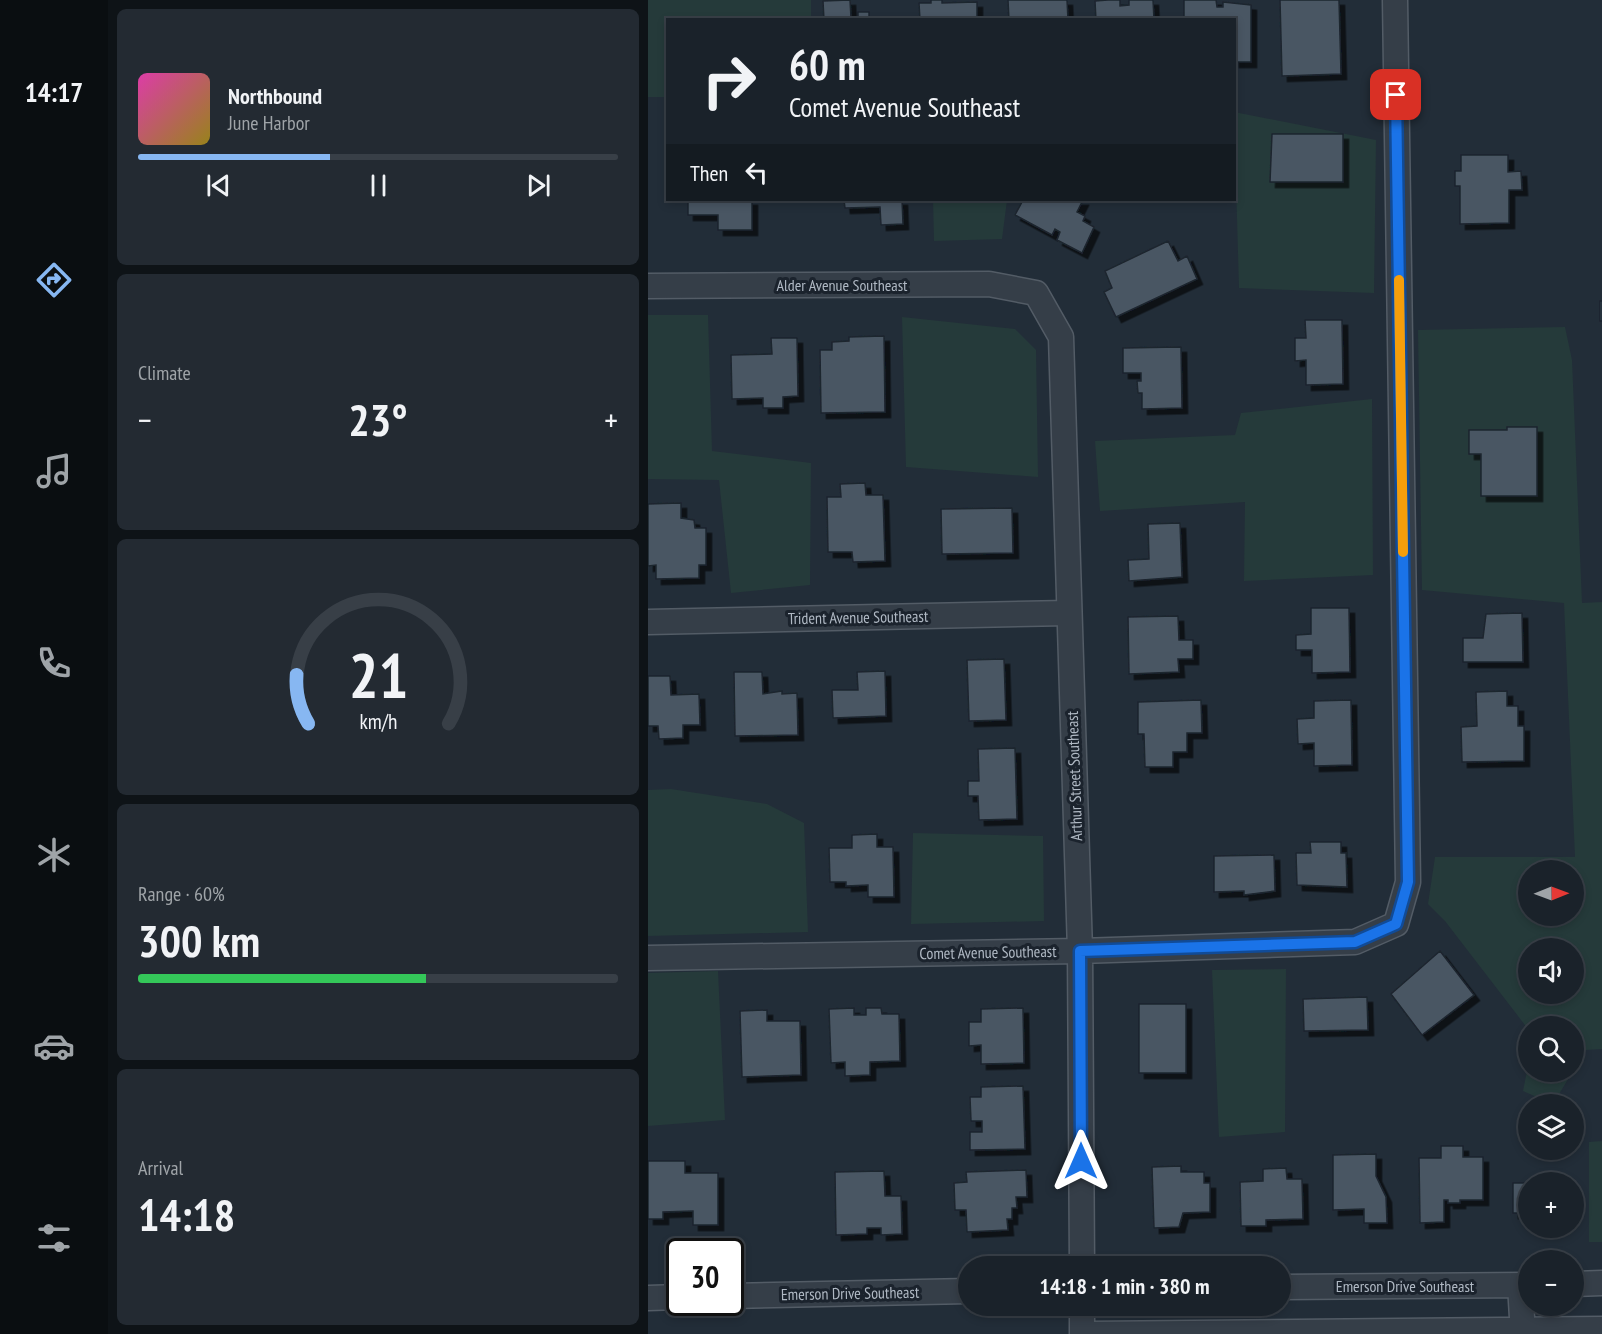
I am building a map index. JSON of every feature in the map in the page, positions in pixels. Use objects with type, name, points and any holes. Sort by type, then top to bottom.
[{"type":"street","name":"Comet Avenue Southeast","points":[[648,958],[1080,951],[1355,942],[1396,924],[1408,882],[1395,0]]},
{"type":"street","name":"Alder Avenue Southeast","points":[[648,286],[989,284],[1036,293]]},
{"type":"street","name":"Arthur Street Southeast","points":[[1036,293],[1061,337],[1080,951],[1082,1256]]},
{"type":"street","name":"Trident Avenue Southeast","points":[[648,622],[1068,613]]},
{"type":"street","points":[[1584,1284],[1602,1283]]},
{"type":"street","name":"Emerson Drive Southeast","points":[[1291,1287],[1518,1285]]},
{"type":"street","name":"Emerson Drive Southeast","points":[[744,1296],[958,1291]]},
{"type":"street","points":[[648,1298],[666,1297]]},
{"type":"street","points":[[1082,1316],[1082,1334]]},
{"type":"street","points":[[1522,1333],[1523,1316]]},
{"type":"street","points":[[1089,1334],[1522,1333],[1602,1329]]},
{"type":"green space","points":[[648,0],[811,0],[811,18],[666,18],[666,97],[648,97]]},
{"type":"green space","points":[[1236,112],[1376,140],[1374,293],[1239,288]]},
{"type":"green space","points":[[933,201],[1007,201],[1002,239],[934,241]]},
{"type":"green space","points":[[648,315],[708,315],[712,451],[811,463],[810,585],[731,593],[719,480],[648,479]]},
{"type":"green space","points":[[902,317],[1015,329],[1036,350],[1038,477],[906,467]]},
{"type":"green space","points":[[1565,327],[1572,360],[1582,603],[1602,602],[1602,1049],[1584,1052],[1584,1016],[1518,1016],[1445,921],[1428,904],[1435,857],[1575,857],[1564,603],[1422,590],[1418,330]]},
{"type":"green space","points":[[1372,399],[1373,575],[1244,581],[1245,502],[1100,511],[1095,441],[1235,435],[1241,413]]},
{"type":"green space","points":[[671,789],[767,804],[804,823],[808,932],[648,936],[648,790]]},
{"type":"green space","points":[[913,833],[1043,836],[1044,921],[911,924]]},
{"type":"green space","points":[[1286,969],[1285,1132],[1219,1137],[1212,970]]},
{"type":"green space","points":[[718,971],[725,1120],[648,1126],[648,973]]},
{"type":"green space","points":[[1525,1082],[1566,1082],[1559,1094],[1530,1094],[1523,1091]]},
{"type":"green space","points":[[1602,1141],[1602,1242],[1589,1242],[1589,1142]]},
{"type":"building","points":[[850,0],[851,18],[824,18],[823,1]]},
{"type":"building","points":[[931,0],[942,0],[942,3],[977,2],[977,18],[920,18],[919,3],[931,3]]},
{"type":"building","points":[[1008,0],[1067,0],[1068,18],[1009,18]]},
{"type":"building","points":[[1120,0],[1120,6],[1129,5],[1129,0],[1153,0],[1154,18],[1096,18],[1095,1]]},
{"type":"building","points":[[1184,0],[1216,0],[1217,7],[1223,7],[1223,2],[1251,5],[1251,62],[1236,62],[1236,18],[1184,18]]},
{"type":"building","points":[[1280,0],[1339,0],[1341,74],[1282,76]]},
{"type":"building","points":[[858,12],[869,12],[869,17],[892,17],[851,18],[858,17]]},
{"type":"building","points":[[1272,134],[1343,134],[1343,182],[1270,182]]},
{"type":"building","points":[[1461,155],[1508,155],[1508,172],[1521,171],[1522,190],[1509,190],[1509,223],[1460,224],[1460,186],[1455,186],[1455,171],[1461,171]]},
{"type":"building","points":[[688,201],[752,201],[752,230],[718,230],[718,215],[688,215]]},
{"type":"building","points":[[844,201],[902,201],[903,224],[881,225],[880,207],[845,208]]},
{"type":"building","points":[[1020,201],[1082,201],[1077,212],[1085,216],[1083,221],[1094,227],[1082,253],[1057,240],[1060,232],[1055,229],[1052,235],[1015,215],[1022,202]]},
{"type":"building","points":[[1168,241],[1178,261],[1187,256],[1197,279],[1116,317],[1104,292],[1112,288],[1105,271]]},
{"type":"building","points":[[1600,301],[1602,301],[1602,321],[1600,321]]},
{"type":"building","points":[[1305,320],[1342,320],[1343,384],[1306,385],[1306,360],[1295,361],[1295,338],[1306,338]]},
{"type":"building","points":[[884,336],[885,412],[821,413],[820,350],[832,350],[832,342],[849,341],[849,337]]},
{"type":"building","points":[[771,338],[797,338],[798,396],[783,397],[783,408],[763,408],[763,398],[732,399],[731,355],[772,354]]},
{"type":"building","points":[[1181,347],[1182,408],[1142,409],[1142,393],[1138,393],[1137,381],[1141,381],[1141,373],[1123,373],[1123,348]]},
{"type":"building","points":[[1507,427],[1537,427],[1537,496],[1481,496],[1481,454],[1469,454],[1469,430],[1507,430]]},
{"type":"building","points":[[865,483],[866,495],[883,495],[885,561],[853,562],[852,552],[828,552],[827,497],[841,497],[840,484]]},
{"type":"building","points":[[681,503],[681,518],[694,520],[695,528],[706,528],[706,565],[699,565],[699,578],[656,579],[656,565],[648,566],[648,504]]},
{"type":"building","points":[[1012,508],[1013,553],[942,554],[941,509]]},
{"type":"building","points":[[1180,523],[1182,577],[1129,581],[1128,560],[1149,559],[1148,524]]},
{"type":"building","points":[[1311,608],[1349,608],[1350,672],[1312,673],[1312,650],[1296,650],[1296,635],[1311,634]]},
{"type":"building","points":[[1522,613],[1523,662],[1463,662],[1463,638],[1483,638],[1486,614]]},
{"type":"building","points":[[1178,616],[1179,640],[1193,640],[1193,659],[1178,659],[1179,672],[1129,674],[1128,617]]},
{"type":"building","points":[[1004,659],[1006,720],[969,721],[967,660]]},
{"type":"building","points":[[885,671],[886,716],[833,718],[832,690],[858,690],[857,672]]},
{"type":"building","points":[[734,672],[762,672],[763,694],[782,691],[782,694],[797,693],[798,735],[735,736]]},
{"type":"building","points":[[648,676],[670,676],[671,695],[699,694],[700,725],[683,725],[683,738],[659,739],[658,726],[648,726]]},
{"type":"building","points":[[1507,691],[1507,706],[1518,706],[1518,726],[1524,726],[1524,761],[1462,762],[1461,727],[1477,726],[1476,692]]},
{"type":"building","points":[[1201,700],[1202,733],[1187,733],[1187,752],[1173,752],[1173,767],[1145,767],[1144,734],[1138,734],[1138,702]]},
{"type":"building","points":[[1351,700],[1352,765],[1314,766],[1314,743],[1298,744],[1297,719],[1314,718],[1314,701]]},
{"type":"building","points":[[1015,748],[1017,819],[979,820],[978,796],[968,796],[968,781],[979,781],[978,749]]},
{"type":"building","points":[[877,834],[877,847],[893,847],[894,897],[868,897],[868,885],[846,886],[846,882],[830,882],[829,848],[852,848],[852,835]]},
{"type":"building","points":[[1310,842],[1341,842],[1341,853],[1346,853],[1347,887],[1297,885],[1296,853],[1311,853]]},
{"type":"building","points":[[1274,855],[1275,891],[1244,895],[1244,891],[1214,892],[1214,856]]},
{"type":"building","points":[[1440,951],[1474,995],[1422,1035],[1391,994]]},
{"type":"building","points":[[1367,997],[1368,1030],[1304,1031],[1303,999]]},
{"type":"building","points":[[1139,1004],[1186,1004],[1186,1073],[1139,1073]]},
{"type":"building","points":[[854,1008],[854,1015],[866,1015],[866,1008],[881,1008],[882,1014],[899,1014],[900,1061],[870,1062],[870,1075],[845,1076],[845,1062],[831,1063],[829,1009]]},
{"type":"building","points":[[1023,1008],[1024,1063],[981,1064],[981,1045],[969,1046],[969,1022],[981,1022],[981,1009]]},
{"type":"building","points":[[767,1010],[767,1021],[800,1021],[801,1075],[742,1077],[740,1011]]},
{"type":"building","points":[[1023,1086],[1025,1149],[970,1150],[970,1132],[982,1132],[982,1121],[971,1121],[970,1097],[981,1097],[981,1087]]},
{"type":"building","points":[[1441,1146],[1463,1146],[1463,1157],[1483,1157],[1483,1200],[1460,1200],[1460,1203],[1448,1203],[1448,1200],[1444,1200],[1444,1222],[1420,1223],[1419,1158],[1441,1158]]},
{"type":"building","points":[[1376,1154],[1376,1176],[1386,1197],[1387,1223],[1364,1223],[1364,1209],[1333,1210],[1333,1155]]},
{"type":"building","points":[[648,1161],[685,1161],[685,1173],[718,1173],[718,1225],[693,1225],[693,1211],[663,1212],[663,1219],[648,1219]]},
{"type":"building","points":[[1181,1166],[1181,1172],[1204,1172],[1204,1183],[1210,1183],[1210,1212],[1183,1213],[1179,1227],[1154,1228],[1152,1167]]},
{"type":"building","points":[[1286,1168],[1287,1179],[1302,1179],[1303,1219],[1266,1220],[1266,1226],[1241,1226],[1240,1182],[1263,1181],[1263,1169]]},
{"type":"building","points":[[1026,1170],[1027,1197],[1016,1197],[1017,1208],[1012,1208],[1012,1219],[1007,1219],[1008,1230],[967,1232],[966,1210],[955,1210],[954,1183],[967,1182],[966,1172]]},
{"type":"building","points":[[884,1171],[885,1196],[901,1196],[902,1234],[881,1235],[881,1228],[867,1228],[867,1234],[836,1235],[835,1172]]},
{"type":"building","points":[[1513,1183],[1518,1183],[1518,1213],[1513,1213]]},
{"type":"slow traffic","points":[[1399,280],[1403,552]]},
{"type":"route","points":[[1081,1161],[1080,951],[1355,942],[1396,924],[1408,882],[1396,95]]}]
